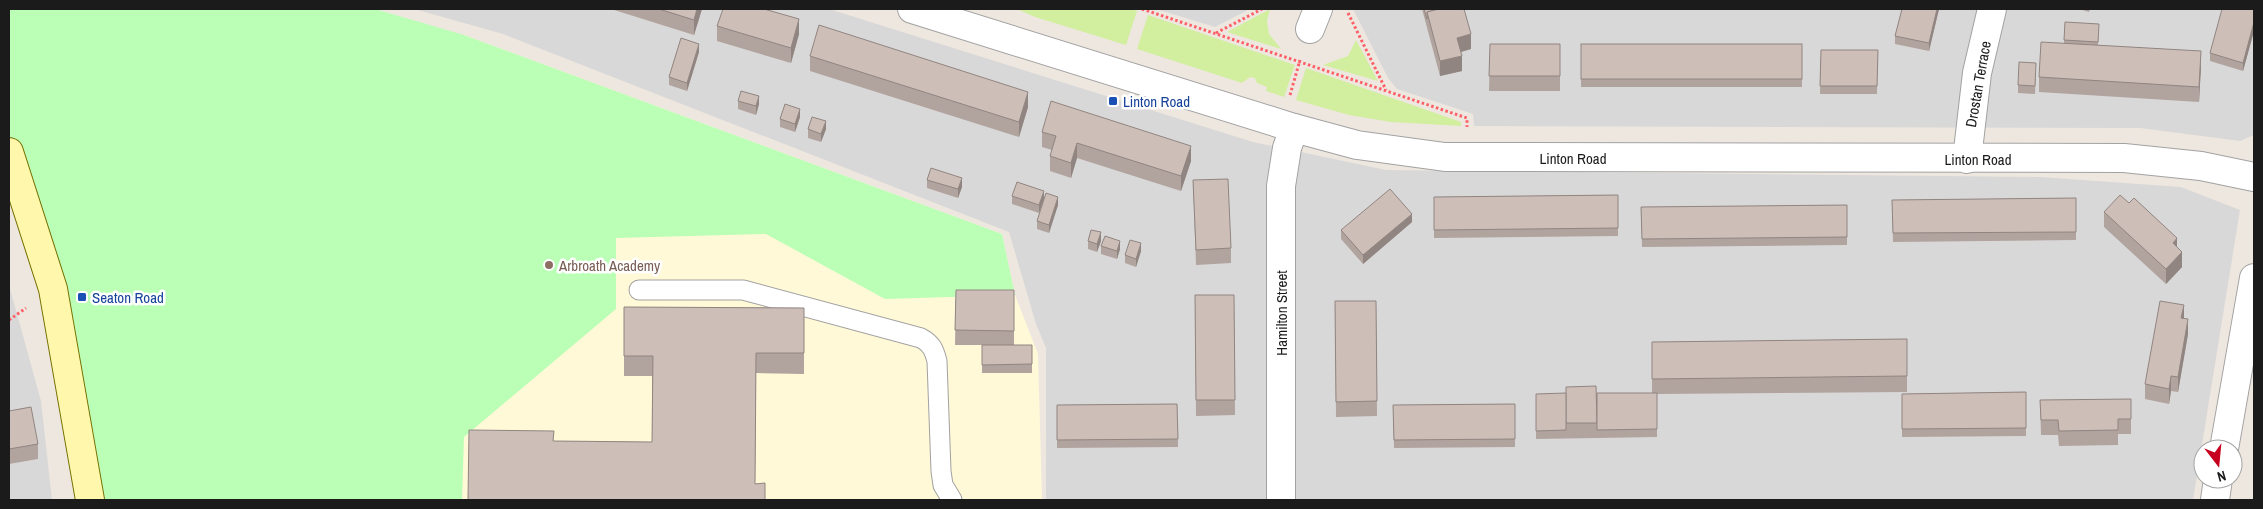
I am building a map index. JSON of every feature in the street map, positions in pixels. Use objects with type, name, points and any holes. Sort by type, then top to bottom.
[{"type":"street","name":"Linton Road","points":[[912,9],[970,17],[1288,126],[1357,145],[1444,157],[2124,158],[2184,164],[2254,177]]},
{"type":"street","name":"Drostan Terrace","points":[[1967,159],[1977,73],[1992,9]]},
{"type":"street","name":"Hamilton Street","points":[[1281,500],[1281,186],[1287,148],[1288,126]]},
{"type":"street","points":[[9,152],[53,289],[90,500]]},
{"type":"street","points":[[2226,439],[2254,278]]},
{"type":"lane","points":[[639,290],[743,290],[922,338],[928,342],[933,347],[937,361],[943,485],[952,500]]},
{"type":"path","points":[[1142,9],[1467,118],[1466,158]]},
{"type":"path","points":[[1215,33],[1262,9]]},
{"type":"path","points":[[1346,9],[1386,91]]},
{"type":"path","points":[[1288,126],[1299,61],[1314,19]]},
{"type":"shaded area","points":[[414,9],[829,9],[1253,142],[1386,170],[2041,177],[2181,187],[2240,210],[2203,439],[2193,439],[2193,489],[2195,489],[2193,500],[1046,500],[1046,348],[1036,324],[1009,232],[503,34]]},
{"type":"shaded area","points":[[1156,9],[1250,9],[1215,27]]},
{"type":"shaded area","points":[[1353,9],[2254,9],[2254,135],[2240,141],[2140,128],[1474,126],[1473,114],[1397,89],[1388,78]]},
{"type":"shaded area","name":"Arbroath Academy","points":[[464,35],[1002,234],[1015,295],[1038,354],[1042,500],[122,500],[452,97]]},
{"type":"shaded area","points":[[9,285],[41,401],[52,500],[9,500]]},
{"type":"green space","name":"Arbroath Academy","points":[[9,9],[375,9],[464,35],[1002,234],[1015,295],[885,299],[766,234],[616,238],[616,309],[464,437],[462,500],[90,500],[9,152]]},
{"type":"green space","points":[[1017,9],[1131,9],[1137,11],[1126,45],[1035,17]]},
{"type":"green space","points":[[1270,9],[1267,21],[1269,34],[1281,49],[1227,32]]},
{"type":"green space","points":[[1148,15],[1295,65],[1284,97],[1266,91],[1267,87],[1257,83],[1255,78],[1250,77],[1242,83],[1137,49]]},
{"type":"green space","points":[[1356,40],[1378,81],[1323,65],[1348,56]]},
{"type":"green space","points":[[1306,68],[1461,122],[1461,126],[1391,122],[1349,115],[1296,100]]},
{"type":"building","points":[[659,9],[697,9],[694,20]]},
{"type":"building","points":[[723,9],[764,9],[799,19],[791,48],[717,26]]},
{"type":"building","points":[[1424,9],[1439,9],[1427,12],[1427,19]]},
{"type":"building","points":[[1439,9],[1464,9],[1471,34],[1457,38],[1462,56],[1440,61],[1427,12]]},
{"type":"building","points":[[1902,9],[1937,9],[1929,43],[1895,36]]},
{"type":"building","points":[[2222,9],[2254,9],[2254,22],[2243,63],[2210,53]]},
{"type":"building","points":[[2065,22],[2099,24],[2098,42],[2064,40]]},
{"type":"building","points":[[819,25],[1028,92],[1019,122],[810,56]]},
{"type":"building","points":[[681,38],[699,44],[687,83],[669,77]]},
{"type":"building","points":[[2041,42],[2201,51],[2199,87],[2039,77]]},
{"type":"building","points":[[1490,44],[1560,44],[1560,76],[1489,76]]},
{"type":"building","points":[[1581,44],[1802,44],[1802,79],[1581,79]]},
{"type":"building","points":[[1821,50],[1878,50],[1877,86],[1820,86]]},
{"type":"building","points":[[2019,62],[2036,63],[2035,86],[2018,85]]},
{"type":"building","points":[[741,91],[759,96],[756,106],[738,101]]},
{"type":"building","points":[[1051,101],[1191,146],[1181,176],[1077,143],[1071,163],[1050,156],[1056,136],[1042,132]]},
{"type":"building","points":[[785,104],[800,109],[795,124],[780,119]]},
{"type":"building","points":[[812,117],[826,121],[821,134],[808,129]]},
{"type":"building","points":[[931,168],[962,178],[958,189],[927,180]]},
{"type":"building","points":[[1228,179],[1231,248],[1196,250],[1193,180]]},
{"type":"building","points":[[1017,182],[1044,191],[1039,205],[1012,196]]},
{"type":"building","points":[[1390,189],[1412,214],[1363,255],[1341,230]]},
{"type":"building","points":[[1046,193],[1058,197],[1049,225],[1037,221]]},
{"type":"building","points":[[1618,195],[1618,228],[1434,230],[1434,197]]},
{"type":"building","points":[[2120,195],[2129,203],[2134,198],[2177,238],[2173,243],[2182,252],[2166,269],[2104,212]]},
{"type":"building","points":[[2076,198],[2076,232],[1893,233],[1892,200]]},
{"type":"building","points":[[1847,205],[1847,237],[1642,239],[1641,207]]},
{"type":"building","points":[[1091,230],[1101,232],[1097,244],[1088,241]]},
{"type":"building","points":[[1105,236],[1120,241],[1117,251],[1101,246]]},
{"type":"building","points":[[1130,240],[1141,243],[1136,259],[1125,255]]},
{"type":"building","points":[[956,290],[1014,290],[1014,331],[955,330]]},
{"type":"building","points":[[1195,295],[1234,295],[1235,400],[1196,400]]},
{"type":"building","points":[[1335,301],[1376,301],[1377,401],[1336,402]]},
{"type":"building","points":[[2160,301],[2184,305],[2181,318],[2188,319],[2178,377],[2171,376],[2169,389],[2145,384]]},
{"type":"building","points":[[624,307],[804,308],[804,353],[756,353],[755,484],[765,483],[765,500],[468,500],[469,430],[554,431],[553,441],[652,442],[653,356],[624,356]]},
{"type":"building","points":[[1907,339],[1907,376],[1652,379],[1652,342]]},
{"type":"building","points":[[982,345],[1032,345],[1032,364],[982,365]]},
{"type":"building","points":[[1596,386],[1597,423],[1566,423],[1566,387]]},
{"type":"building","points":[[2026,392],[2026,428],[1902,429],[1902,394]]},
{"type":"building","points":[[1566,393],[1566,430],[1536,431],[1536,394]]},
{"type":"building","points":[[1597,393],[1657,393],[1657,429],[1597,430]]},
{"type":"building","points":[[2131,399],[2131,419],[2118,419],[2118,430],[2059,431],[2058,420],[2041,420],[2040,400]]},
{"type":"building","points":[[1177,404],[1178,439],[1057,440],[1057,405]]},
{"type":"building","points":[[1515,404],[1515,439],[1394,440],[1393,405]]},
{"type":"building","points":[[31,407],[38,444],[9,449],[9,411]]},
{"type":"place","name":"Linton Road","points":[[1113,101]]},
{"type":"place","name":"Arbroath Academy","points":[[549,265]]},
{"type":"place","name":"Seaton Road","points":[[82,297]]}]
